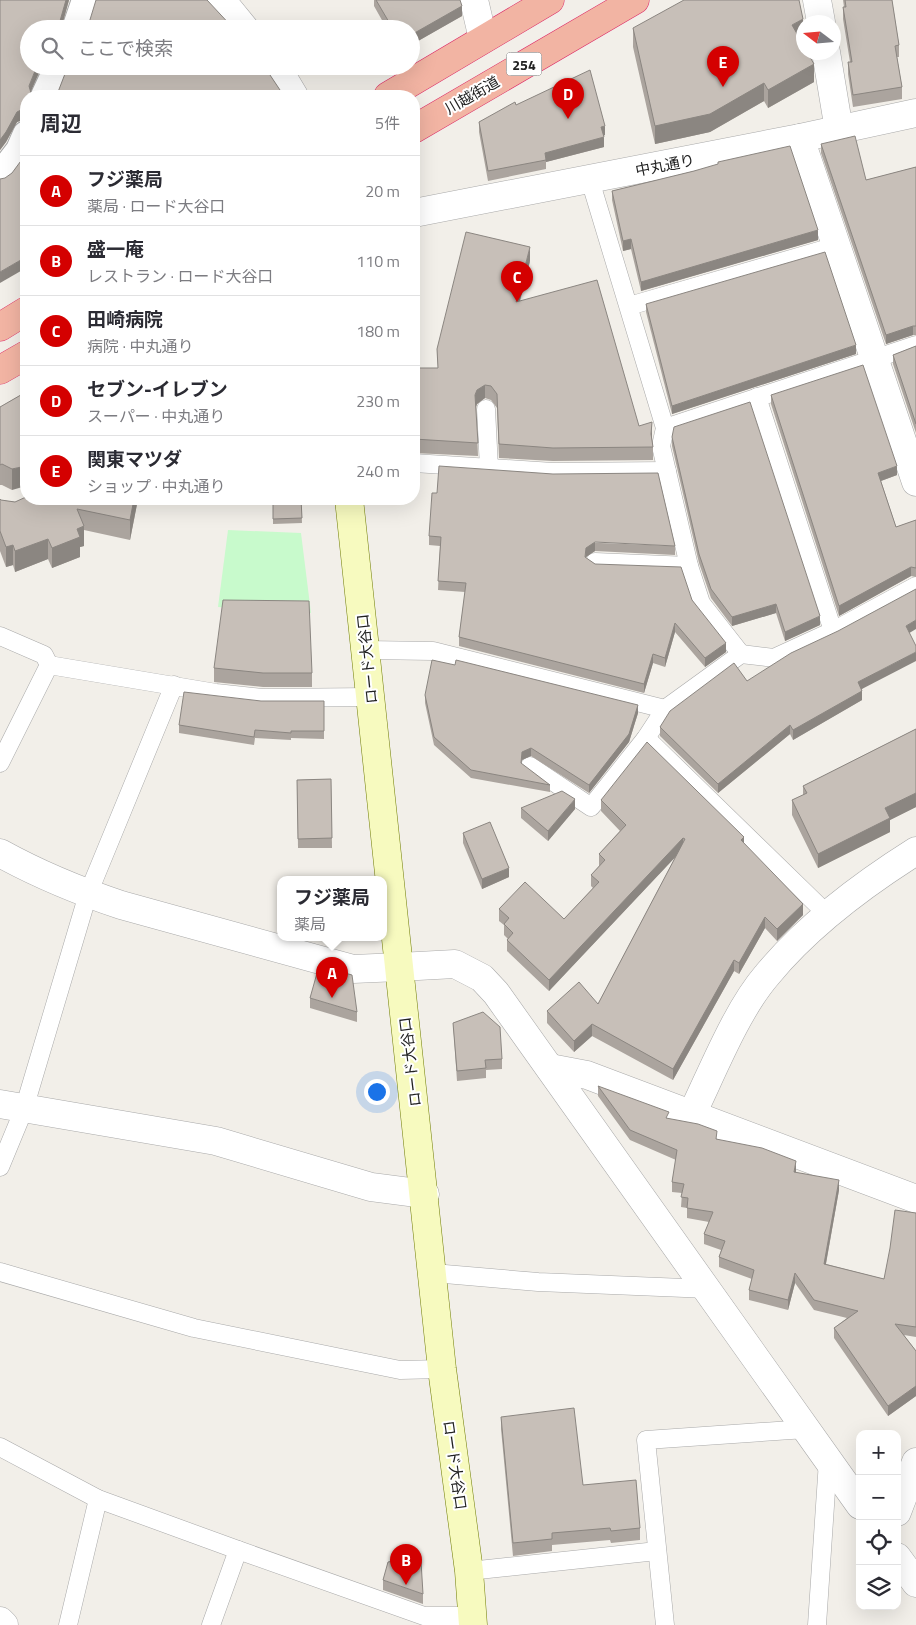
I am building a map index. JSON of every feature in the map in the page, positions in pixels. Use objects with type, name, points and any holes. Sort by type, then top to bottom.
[{"type":"highway","points":[[398,90],[550,0]]},
{"type":"highway","name":"川越街道","points":[[420,125],[634,0]]},
{"type":"highway","points":[[0,327],[20,315]]},
{"type":"highway","points":[[0,370],[20,358]]},
{"type":"main road","name":"ロード大谷口","points":[[350,505],[425,1194],[442,1369],[469,1571],[473,1621]]},
{"type":"street","points":[[78,20],[86,0]]},
{"type":"street","points":[[474,0],[483,39]]},
{"type":"street","points":[[817,0],[820,15]]},
{"type":"street","points":[[827,60],[839,130]]},
{"type":"street","points":[[47,90],[54,75]]},
{"type":"street","points":[[281,75],[290,90]]},
{"type":"street","name":"中丸通り","points":[[420,212],[590,180],[916,113]]},
{"type":"street","points":[[800,138],[916,482]]},
{"type":"street","points":[[0,175],[20,148]]},
{"type":"street","points":[[691,1116],[747,1004],[766,975],[827,914],[876,876],[916,851]]},
{"type":"street","points":[[0,853],[24,866],[88,894],[353,969],[455,964],[482,978],[496,993],[550,1068],[856,1500]]},
{"type":"street","points":[[550,1068],[586,1075],[916,1199]]},
{"type":"street","points":[[12,1107],[216,1141],[371,1187],[425,1194]]},
{"type":"street","points":[[901,1501],[916,1462]]},
{"type":"street","points":[[901,1562],[916,1583]]},
{"type":"street","points":[[0,1621],[4,1625]]},
{"type":"lane","points":[[590,180],[666,428],[661,446],[689,566],[701,603],[741,654]]},
{"type":"lane","points":[[629,306],[836,246]]},
{"type":"lane","points":[[666,428],[916,345]]},
{"type":"lane","points":[[757,397],[833,631]]},
{"type":"lane","points":[[486,409],[489,468]]},
{"type":"lane","points":[[420,463],[553,472],[667,471]]},
{"type":"lane","points":[[595,562],[689,566]]},
{"type":"lane","points":[[530,766],[591,807],[646,738],[665,709],[741,654],[774,658],[833,631],[916,586]]},
{"type":"lane","points":[[0,636],[44,655],[50,665],[262,698],[371,697]]},
{"type":"lane","points":[[366,650],[433,651],[665,709]]},
{"type":"lane","points":[[0,763],[50,665]]},
{"type":"lane","points":[[0,1167],[12,1107],[88,894],[174,685]]},
{"type":"lane","points":[[646,738],[827,914]]},
{"type":"lane","points":[[0,1272],[194,1328],[400,1370],[442,1369]]},
{"type":"lane","points":[[433,1273],[538,1282],[708,1289]]},
{"type":"lane","points":[[665,1625],[646,1440],[806,1429]]},
{"type":"lane","points":[[0,1447],[98,1499],[424,1616],[473,1621]]},
{"type":"lane","points":[[817,1625],[828,1461]]},
{"type":"lane","points":[[68,1625],[98,1499]]},
{"type":"lane","points":[[211,1625],[238,1550]]},
{"type":"lane","points":[[469,1571],[657,1551]]},
{"type":"green space","points":[[228,530],[301,533],[311,613],[218,607]]},
{"type":"building","points":[[0,0],[66,0],[60,20],[20,20],[20,75],[33,75],[29,86],[30,90],[20,90],[20,110],[17,112],[0,140]]},
{"type":"building","points":[[96,0],[207,0],[226,20],[90,20]]},
{"type":"building","points":[[376,0],[460,0],[462,6],[420,30],[420,20],[388,20]]},
{"type":"building","points":[[684,0],[799,0],[802,15],[796,15],[796,23],[792,25],[796,32],[796,60],[812,60],[814,64],[768,90],[764,83],[710,114],[655,126],[633,28]]},
{"type":"building","points":[[845,0],[892,0],[899,45],[895,46],[902,87],[853,95],[848,62],[852,62],[843,7],[846,7]]},
{"type":"building","points":[[590,70],[605,126],[601,127],[604,137],[545,153],[546,160],[488,171],[479,122],[515,102],[516,105]]},
{"type":"building","points":[[65,75],[270,75],[280,90],[59,90]]},
{"type":"building","points":[[855,136],[866,180],[916,167],[916,326],[886,335],[821,144]]},
{"type":"building","points":[[790,146],[818,230],[641,282],[631,239],[623,241],[612,191],[694,171],[718,164],[718,162]]},
{"type":"building","points":[[20,162],[20,260],[0,272],[0,179],[12,173]]},
{"type":"building","points":[[466,232],[530,247],[516,302],[597,280],[639,426],[652,422],[653,447],[553,448],[499,444],[497,394],[491,386],[485,385],[477,390],[475,395],[478,443],[420,439],[420,368],[438,368],[437,349]]},
{"type":"building","points":[[825,252],[856,345],[672,406],[646,304]]},
{"type":"building","points":[[916,346],[916,424],[893,355]]},
{"type":"building","points":[[863,365],[897,466],[878,473],[896,527],[916,520],[916,568],[911,567],[839,606],[771,395]]},
{"type":"building","points":[[20,395],[20,467],[12,469],[2,464],[0,465],[0,407]]},
{"type":"building","points":[[750,402],[820,616],[785,632],[776,604],[732,617],[711,589],[699,554],[672,437],[674,427]]},
{"type":"building","points":[[439,466],[553,474],[658,473],[675,546],[595,542],[586,548],[585,557],[595,564],[681,567],[692,600],[726,643],[705,658],[675,623],[665,658],[653,654],[644,684],[459,637],[466,583],[438,581],[441,537],[429,536],[432,493],[437,493]]},
{"type":"building","points":[[0,499],[15,502],[20,500],[20,505],[133,505],[130,520],[77,509],[84,526],[77,529],[80,537],[52,548],[48,539],[15,551],[13,545],[6,547],[0,531]]},
{"type":"building","points":[[273,505],[301,505],[302,518],[273,519]]},
{"type":"building","points":[[916,589],[916,620],[906,626],[916,646],[916,652],[858,682],[862,691],[793,730],[790,725],[718,784],[660,727],[670,711],[734,663],[747,681],[791,653],[838,631]]},
{"type":"building","points":[[223,600],[309,601],[312,673],[263,673],[214,668]]},
{"type":"building","points":[[432,660],[455,665],[456,660],[638,705],[629,734],[589,785],[531,748],[522,752],[521,763],[550,785],[471,770],[434,737],[425,695]]},
{"type":"building","points":[[184,692],[261,701],[324,701],[324,731],[291,731],[291,733],[255,730],[254,737],[179,725]]},
{"type":"building","points":[[916,729],[916,793],[885,808],[890,818],[818,854],[792,800],[807,793],[803,786]]},
{"type":"building","points":[[647,742],[744,837],[741,840],[803,904],[777,929],[765,917],[739,963],[734,960],[673,1069],[592,1024],[574,1041],[547,1011],[579,982],[598,1004],[685,839],[683,838],[549,980],[507,940],[513,933],[504,924],[509,918],[499,909],[525,882],[564,919],[599,882],[591,875],[605,860],[599,854],[626,825],[601,800]]},
{"type":"building","points":[[331,779],[332,838],[298,839],[297,780]]},
{"type":"building","points":[[562,791],[575,799],[548,831],[521,808]]},
{"type":"building","points":[[490,822],[509,868],[482,879],[463,833]]},
{"type":"building","points":[[319,966],[352,975],[357,1012],[310,998]]},
{"type":"building","points":[[483,1012],[500,1027],[502,1059],[485,1060],[486,1068],[457,1071],[453,1023]]},
{"type":"building","points":[[598,1086],[669,1112],[666,1118],[698,1124],[717,1131],[716,1139],[762,1148],[796,1161],[794,1172],[839,1180],[824,1264],[884,1279],[895,1210],[916,1213],[916,1327],[895,1324],[916,1351],[916,1386],[888,1406],[834,1328],[858,1311],[814,1300],[795,1273],[788,1300],[749,1290],[754,1270],[719,1257],[725,1241],[704,1234],[713,1212],[687,1208],[688,1198],[681,1197],[684,1184],[672,1182],[677,1150],[630,1130]]},
{"type":"building","points":[[574,1408],[583,1485],[636,1480],[640,1528],[611,1531],[610,1528],[552,1533],[552,1539],[513,1543],[501,1417]]},
{"type":"building","points":[[404,1559],[421,1561],[423,1594],[383,1580],[388,1562]]},
{"type":"place","name":"関東マツダ","points":[[723,87]]},
{"type":"place","name":"セブン-イレブン","points":[[568,119]]},
{"type":"place","name":"田崎病院","points":[[517,302]]},
{"type":"place","name":"フジ薬局","points":[[332,998]]},
{"type":"place","name":"盛一庵","points":[[406,1585]]}]
